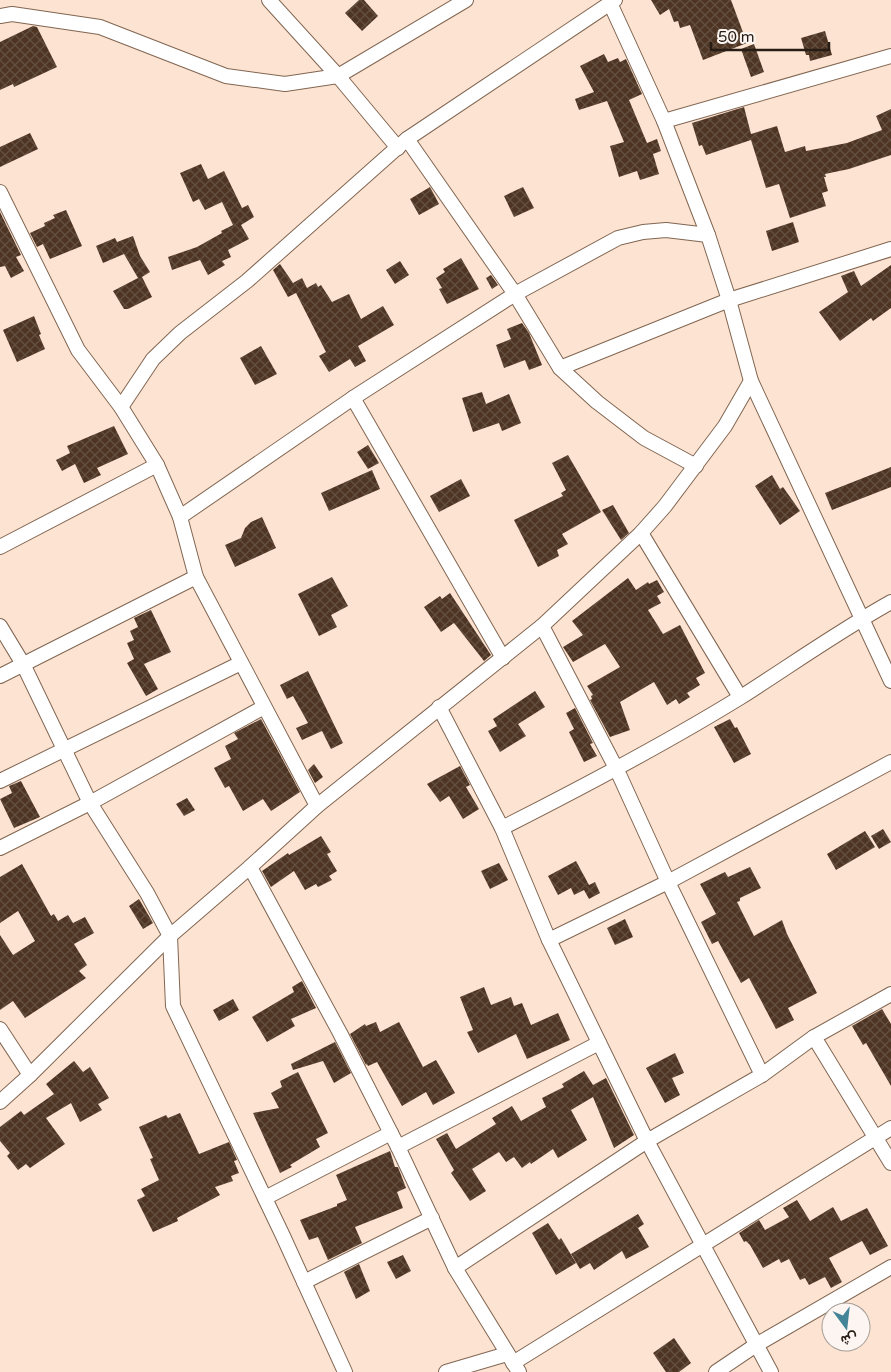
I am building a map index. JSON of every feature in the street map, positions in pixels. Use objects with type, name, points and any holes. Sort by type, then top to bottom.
[{"type":"street","points":[[269,0],[402,143],[515,294],[560,368],[597,402],[644,438],[696,466]]},
{"type":"street","points":[[0,16],[12,14],[100,28],[226,76],[285,84],[338,76],[466,0]]},
{"type":"street","points":[[121,407],[153,359],[180,333],[247,281],[402,143],[612,2],[664,121],[708,235],[729,300],[751,381],[891,680]]},
{"type":"street","points":[[664,121],[891,56]]},
{"type":"street","points":[[0,192],[3,209],[78,350],[121,407],[157,465],[180,517],[196,577],[318,806]]},
{"type":"street","points":[[180,517],[353,398],[515,294],[618,238],[643,232],[666,230],[708,235]]},
{"type":"street","points":[[560,368],[729,300],[891,249]]},
{"type":"street","points":[[0,1102],[30,1075],[170,936],[250,868],[318,806],[542,626],[641,533],[666,506],[725,426],[751,381]]},
{"type":"street","points":[[353,398],[503,658]]},
{"type":"street","points":[[0,547],[157,465]]},
{"type":"street","points":[[641,533],[740,697]]},
{"type":"street","points":[[0,676],[196,577]]},
{"type":"street","points":[[502,828],[617,770],[740,697],[862,618],[891,602]]},
{"type":"street","points":[[0,626],[23,664],[90,802],[147,893],[170,936],[173,1006],[265,1198],[345,1372]]},
{"type":"street","points":[[542,626],[617,770],[668,882],[762,1075]]},
{"type":"street","points":[[0,781],[241,662]]},
{"type":"street","points":[[0,848],[90,802],[264,707]]},
{"type":"street","points":[[439,707],[502,828],[549,940],[647,1141],[771,1372]]},
{"type":"street","points":[[549,940],[668,882],[891,762]]},
{"type":"street","points":[[250,868],[340,1033],[398,1147],[455,1268],[513,1363]]},
{"type":"street","points":[[455,1268],[647,1141],[762,1075],[814,1037],[891,994]]},
{"type":"street","points":[[0,1029],[30,1075]]},
{"type":"street","points":[[814,1037],[891,1163]]},
{"type":"street","points":[[398,1147],[599,1043]]},
{"type":"street","points":[[446,1372],[513,1363],[891,1128]]},
{"type":"street","points":[[265,1198],[391,1133]]},
{"type":"street","points":[[304,1282],[432,1218]]},
{"type":"street","points":[[716,1372],[756,1345],[891,1267]]},
{"type":"building","points":[[359,0],[364,0],[378,16],[362,31],[345,13]]},
{"type":"building","points":[[651,0],[731,0],[747,43],[703,60],[690,25],[680,28],[678,21],[674,22],[669,9],[660,15]]},
{"type":"building","points":[[33,26],[37,27],[57,67],[14,87],[13,84],[0,90],[0,42]]},
{"type":"building","points":[[825,31],[832,55],[810,61],[809,55],[806,55],[801,38]]},
{"type":"building","points":[[754,44],[764,72],[751,77],[741,49]]},
{"type":"building","points":[[604,54],[608,62],[618,58],[620,62],[626,59],[642,94],[629,100],[647,143],[657,139],[661,151],[653,154],[659,174],[640,180],[637,171],[619,177],[610,146],[624,142],[607,101],[579,110],[575,99],[594,92],[580,66]]},
{"type":"building","points":[[744,107],[751,134],[777,126],[785,152],[805,146],[806,151],[847,143],[882,130],[876,116],[891,109],[891,155],[849,169],[825,174],[826,177],[824,177],[828,191],[822,193],[826,206],[790,218],[779,184],[766,188],[751,140],[706,155],[702,145],[699,146],[692,123]]},
{"type":"building","points":[[30,133],[38,149],[0,167],[0,147]]},
{"type":"building","points":[[201,164],[208,179],[224,171],[242,208],[248,205],[254,217],[241,225],[249,239],[228,250],[231,257],[222,261],[225,265],[208,275],[200,260],[172,270],[168,257],[197,247],[233,225],[222,202],[205,210],[199,199],[193,202],[180,173]]},
{"type":"building","points":[[430,187],[439,204],[419,215],[410,199]]},
{"type":"building","points":[[523,187],[534,208],[514,217],[504,196]]},
{"type":"building","points":[[66,210],[82,246],[50,259],[43,244],[37,247],[30,233],[45,226],[44,223],[55,218],[53,215]]},
{"type":"building","points":[[0,212],[21,255],[16,257],[24,271],[11,278],[5,266],[0,267]]},
{"type":"building","points":[[793,222],[799,242],[772,251],[766,231]]},
{"type":"building","points":[[133,236],[140,256],[150,272],[142,277],[152,297],[128,309],[124,309],[113,291],[138,278],[124,254],[103,263],[96,246],[115,238],[117,242]]},
{"type":"building","points":[[461,258],[479,289],[447,304],[439,289],[442,288],[436,278],[445,272],[443,269]]},
{"type":"building","points":[[400,261],[409,275],[395,284],[386,270]]},
{"type":"building","points":[[280,264],[293,283],[302,278],[307,288],[316,283],[318,287],[321,285],[332,302],[349,294],[361,319],[383,306],[394,325],[358,346],[366,361],[355,367],[350,359],[329,372],[319,356],[326,352],[296,293],[288,297],[273,270]]},
{"type":"building","points":[[891,265],[891,308],[873,321],[871,318],[840,341],[819,312],[848,292],[841,276],[854,271],[861,286]]},
{"type":"building","points":[[491,275],[498,285],[492,289],[486,278]]},
{"type":"building","points":[[34,316],[45,349],[17,362],[3,330]]},
{"type":"building","points":[[522,323],[529,333],[542,365],[529,370],[525,360],[504,368],[496,345],[511,339],[507,329]]},
{"type":"building","points":[[261,346],[277,374],[255,385],[240,358]]},
{"type":"building","points":[[482,392],[486,404],[509,394],[521,423],[502,431],[499,423],[473,432],[462,398]]},
{"type":"building","points":[[114,426],[128,454],[97,468],[101,475],[84,483],[75,464],[62,471],[56,460],[70,453],[67,446]]},
{"type":"building","points":[[368,445],[379,463],[368,469],[357,452]]},
{"type":"building","points":[[568,455],[601,512],[562,534],[568,544],[557,550],[559,556],[538,567],[514,520],[563,496],[561,493],[566,490],[552,463]]},
{"type":"building","points":[[891,467],[891,487],[832,510],[825,493]]},
{"type":"building","points":[[372,470],[380,489],[329,511],[321,493]]},
{"type":"building","points":[[772,475],[780,489],[783,487],[800,511],[780,525],[755,486]]},
{"type":"building","points":[[461,479],[470,496],[439,512],[430,496]]},
{"type":"building","points":[[613,505],[629,533],[621,540],[602,510]]},
{"type":"building","points":[[262,517],[276,548],[235,567],[225,545],[241,538],[245,528],[251,522]]},
{"type":"building","points":[[332,577],[348,606],[331,615],[337,627],[319,636],[298,594]]},
{"type":"building","points":[[628,578],[636,590],[648,582],[649,584],[657,580],[664,592],[657,596],[661,603],[648,610],[663,634],[680,625],[705,673],[696,678],[700,685],[687,693],[690,697],[679,704],[676,699],[667,705],[654,682],[620,702],[630,730],[610,737],[590,700],[593,695],[587,686],[620,667],[605,644],[573,662],[563,647],[583,635],[572,621]]},
{"type":"building","points":[[450,593],[491,655],[484,661],[454,623],[441,632],[424,607],[440,596],[442,599]]},
{"type":"building","points":[[151,610],[171,652],[144,664],[158,689],[146,696],[127,663],[134,659],[127,643],[134,640],[130,631],[138,627],[134,618]]},
{"type":"building","points":[[308,671],[343,743],[331,749],[322,731],[302,740],[296,728],[308,723],[293,696],[287,699],[280,685]]},
{"type":"building","points":[[535,691],[545,707],[518,724],[526,736],[500,752],[488,731],[497,726],[493,719]]},
{"type":"building","points":[[575,708],[593,743],[590,744],[597,756],[584,762],[569,732],[574,729],[566,713]]},
{"type":"building","points":[[261,719],[300,792],[271,811],[263,799],[243,811],[229,786],[225,788],[214,768],[231,759],[225,746],[238,739],[234,733]]},
{"type":"building","points":[[730,719],[735,728],[737,727],[751,754],[734,763],[714,727]]},
{"type":"building","points":[[314,764],[323,777],[315,783],[308,770]]},
{"type":"building","points":[[460,766],[470,785],[466,787],[479,809],[463,819],[449,796],[440,802],[427,784]]},
{"type":"building","points":[[21,781],[40,817],[14,828],[0,799],[12,793],[9,786]]},
{"type":"building","points":[[187,798],[195,810],[184,816],[176,804]]},
{"type":"building","points":[[883,829],[891,842],[879,849],[871,836]]},
{"type":"building","points":[[865,831],[875,847],[836,870],[827,854]]},
{"type":"building","points":[[321,836],[331,852],[327,854],[337,871],[329,876],[332,880],[318,887],[316,884],[305,890],[294,871],[271,887],[262,871],[288,853],[289,855]]},
{"type":"building","points":[[576,861],[589,885],[595,882],[600,893],[589,899],[584,890],[574,895],[571,888],[558,895],[548,876]]},
{"type":"building","points":[[499,863],[508,880],[490,889],[481,871]]},
{"type":"building","points":[[22,864],[51,916],[54,914],[58,921],[68,915],[73,923],[85,917],[94,933],[74,944],[87,965],[79,971],[86,978],[25,1018],[13,1001],[0,1010],[0,935],[13,955],[35,941],[18,911],[0,923],[0,877]]},
{"type":"building","points":[[750,867],[761,888],[740,898],[740,901],[737,902],[754,936],[782,920],[787,934],[817,993],[788,1008],[794,1020],[776,1029],[749,978],[741,983],[718,941],[712,944],[701,922],[716,914],[700,884],[725,872],[728,877]]},
{"type":"building","points":[[139,899],[153,923],[143,929],[129,906]]},
{"type":"building","points":[[625,919],[633,937],[615,945],[607,928]]},
{"type":"building","points":[[302,981],[316,1008],[291,1019],[295,1026],[267,1042],[252,1017],[294,992],[292,987]]},
{"type":"building","points":[[484,987],[491,1005],[511,997],[514,1006],[522,1003],[531,1025],[558,1013],[570,1040],[527,1059],[516,1034],[478,1053],[467,1032],[473,1030],[460,997]]},
{"type":"building","points":[[233,999],[239,1010],[219,1021],[213,1010]]},
{"type":"building","points":[[882,1009],[891,1024],[891,1086],[866,1043],[863,1045],[852,1026]]},
{"type":"building","points":[[376,1022],[380,1032],[399,1022],[423,1067],[436,1060],[455,1093],[433,1105],[426,1092],[402,1106],[377,1062],[366,1065],[350,1034],[365,1024],[366,1026]]},
{"type":"building","points":[[335,1042],[351,1073],[334,1083],[323,1061],[293,1070],[291,1064]]},
{"type":"building","points":[[675,1053],[684,1073],[672,1078],[680,1095],[665,1103],[646,1068]]},
{"type":"building","points":[[74,1061],[83,1072],[90,1067],[109,1098],[98,1104],[102,1110],[80,1122],[71,1103],[46,1118],[65,1144],[30,1168],[26,1164],[18,1170],[7,1156],[10,1153],[0,1141],[0,1127],[21,1111],[24,1115],[54,1094],[46,1084]]},
{"type":"building","points":[[584,1071],[593,1085],[606,1078],[634,1135],[614,1148],[593,1097],[571,1110],[587,1140],[558,1158],[553,1149],[522,1168],[514,1157],[506,1162],[499,1152],[472,1169],[486,1191],[470,1201],[451,1173],[454,1170],[436,1139],[447,1133],[456,1149],[496,1124],[492,1118],[512,1106],[521,1121],[546,1107],[542,1098],[564,1087],[562,1084]]},
{"type":"building","points":[[298,1072],[328,1133],[316,1139],[320,1147],[290,1165],[292,1167],[280,1173],[253,1113],[279,1108],[271,1093],[282,1087],[280,1081]]},
{"type":"building","points":[[180,1113],[199,1154],[229,1142],[237,1160],[234,1161],[239,1173],[231,1176],[233,1181],[215,1187],[220,1195],[177,1218],[178,1221],[153,1232],[137,1200],[145,1196],[141,1189],[159,1180],[150,1159],[153,1158],[139,1127],[166,1115],[168,1118]]},
{"type":"building","points":[[390,1151],[395,1167],[398,1167],[406,1188],[397,1192],[403,1208],[355,1227],[362,1243],[328,1260],[318,1237],[309,1240],[300,1220],[337,1206],[337,1204],[347,1200],[336,1175]]},
{"type":"building","points":[[797,1200],[810,1221],[833,1207],[841,1221],[867,1208],[888,1246],[870,1255],[862,1241],[829,1258],[842,1282],[831,1288],[825,1277],[809,1285],[805,1278],[800,1280],[789,1259],[781,1263],[779,1259],[763,1268],[750,1245],[746,1241],[744,1242],[739,1233],[759,1220],[765,1230],[789,1217],[783,1208]]},
{"type":"building","points":[[638,1214],[644,1224],[638,1228],[649,1247],[626,1259],[622,1251],[594,1270],[590,1263],[580,1269],[571,1254]]},
{"type":"building","points":[[548,1223],[559,1240],[561,1238],[576,1263],[556,1275],[532,1233]]},
{"type":"building","points":[[403,1255],[411,1271],[396,1279],[387,1262]]},
{"type":"building","points":[[359,1264],[370,1291],[356,1299],[344,1272]]},
{"type":"building","points":[[674,1338],[691,1363],[679,1372],[666,1372],[653,1353]]}]
